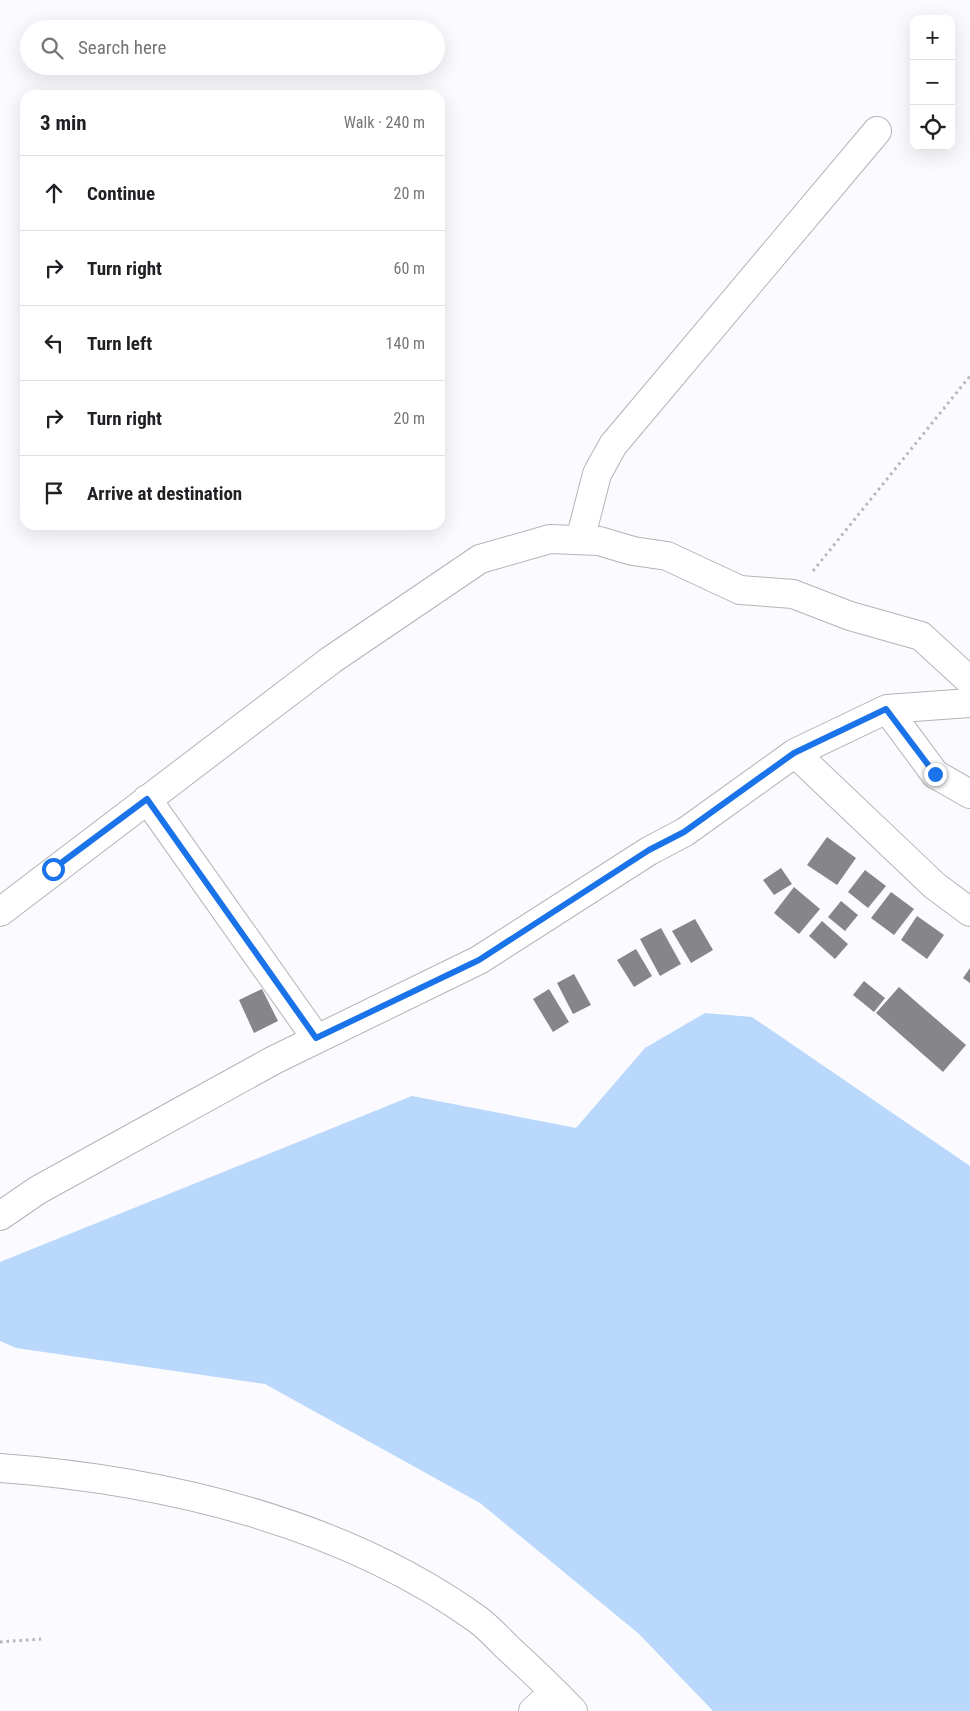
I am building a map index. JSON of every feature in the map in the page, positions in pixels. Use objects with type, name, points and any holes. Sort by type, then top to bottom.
[{"type":"street","points":[[580,540],[597,474],[613,445],[877,131]]},
{"type":"street","points":[[0,912],[331,660],[480,559],[550,539],[599,541],[633,551],[667,556],[740,590],[793,594],[850,616],[921,636],[963,672],[970,681]]},
{"type":"street","points":[[0,1216],[38,1190],[316,1038],[479,960],[649,850],[684,832],[794,753],[886,709],[970,703]]},
{"type":"street","points":[[886,709],[935,774],[970,794]]},
{"type":"street","points":[[794,753],[935,886],[970,912]]},
{"type":"street","points":[[147,799],[316,1038]]},
{"type":"street","points":[[0,1468],[61,1472],[187,1495],[267,1517],[389,1564],[478,1620],[564,1701],[533,1711]]},
{"type":"path","points":[[793,594],[970,376]]},
{"type":"path","points":[[0,1642],[41,1639]]},
{"type":"water","points":[[705,1013],[752,1017],[970,1166],[970,1711],[713,1711],[639,1634],[480,1503],[265,1384],[16,1348],[0,1341],[0,1262],[412,1096],[576,1128],[645,1048]]},
{"type":"building","points":[[827,837],[856,858],[837,885],[807,865]]},
{"type":"building","points":[[781,868],[792,884],[774,895],[763,880]]},
{"type":"building","points":[[865,870],[886,886],[868,908],[848,892]]},
{"type":"building","points":[[794,887],[820,909],[799,934],[774,913]]},
{"type":"building","points":[[891,892],[914,909],[894,935],[871,918]]},
{"type":"building","points":[[841,901],[858,915],[845,931],[828,917]]},
{"type":"building","points":[[917,916],[944,935],[927,959],[901,940]]},
{"type":"building","points":[[695,919],[713,950],[691,963],[672,931]]},
{"type":"building","points":[[822,921],[848,944],[835,959],[809,936]]},
{"type":"building","points":[[661,928],[681,964],[660,976],[640,939]]},
{"type":"building","points":[[636,949],[652,976],[634,987],[617,960]]},
{"type":"building","points":[[970,968],[970,983],[963,978]]},
{"type":"building","points":[[574,974],[591,1005],[573,1014],[557,983]]},
{"type":"building","points":[[864,981],[885,998],[874,1012],[853,995]]},
{"type":"building","points":[[899,987],[966,1045],[943,1072],[876,1013]]},
{"type":"building","points":[[262,989],[278,1021],[254,1033],[239,1000]]},
{"type":"building","points":[[549,989],[569,1022],[553,1032],[533,999]]},
{"type":"route","points":[[53,869],[147,799],[316,1038],[479,960],[649,850],[684,832],[794,753],[886,709],[935,774]]}]
